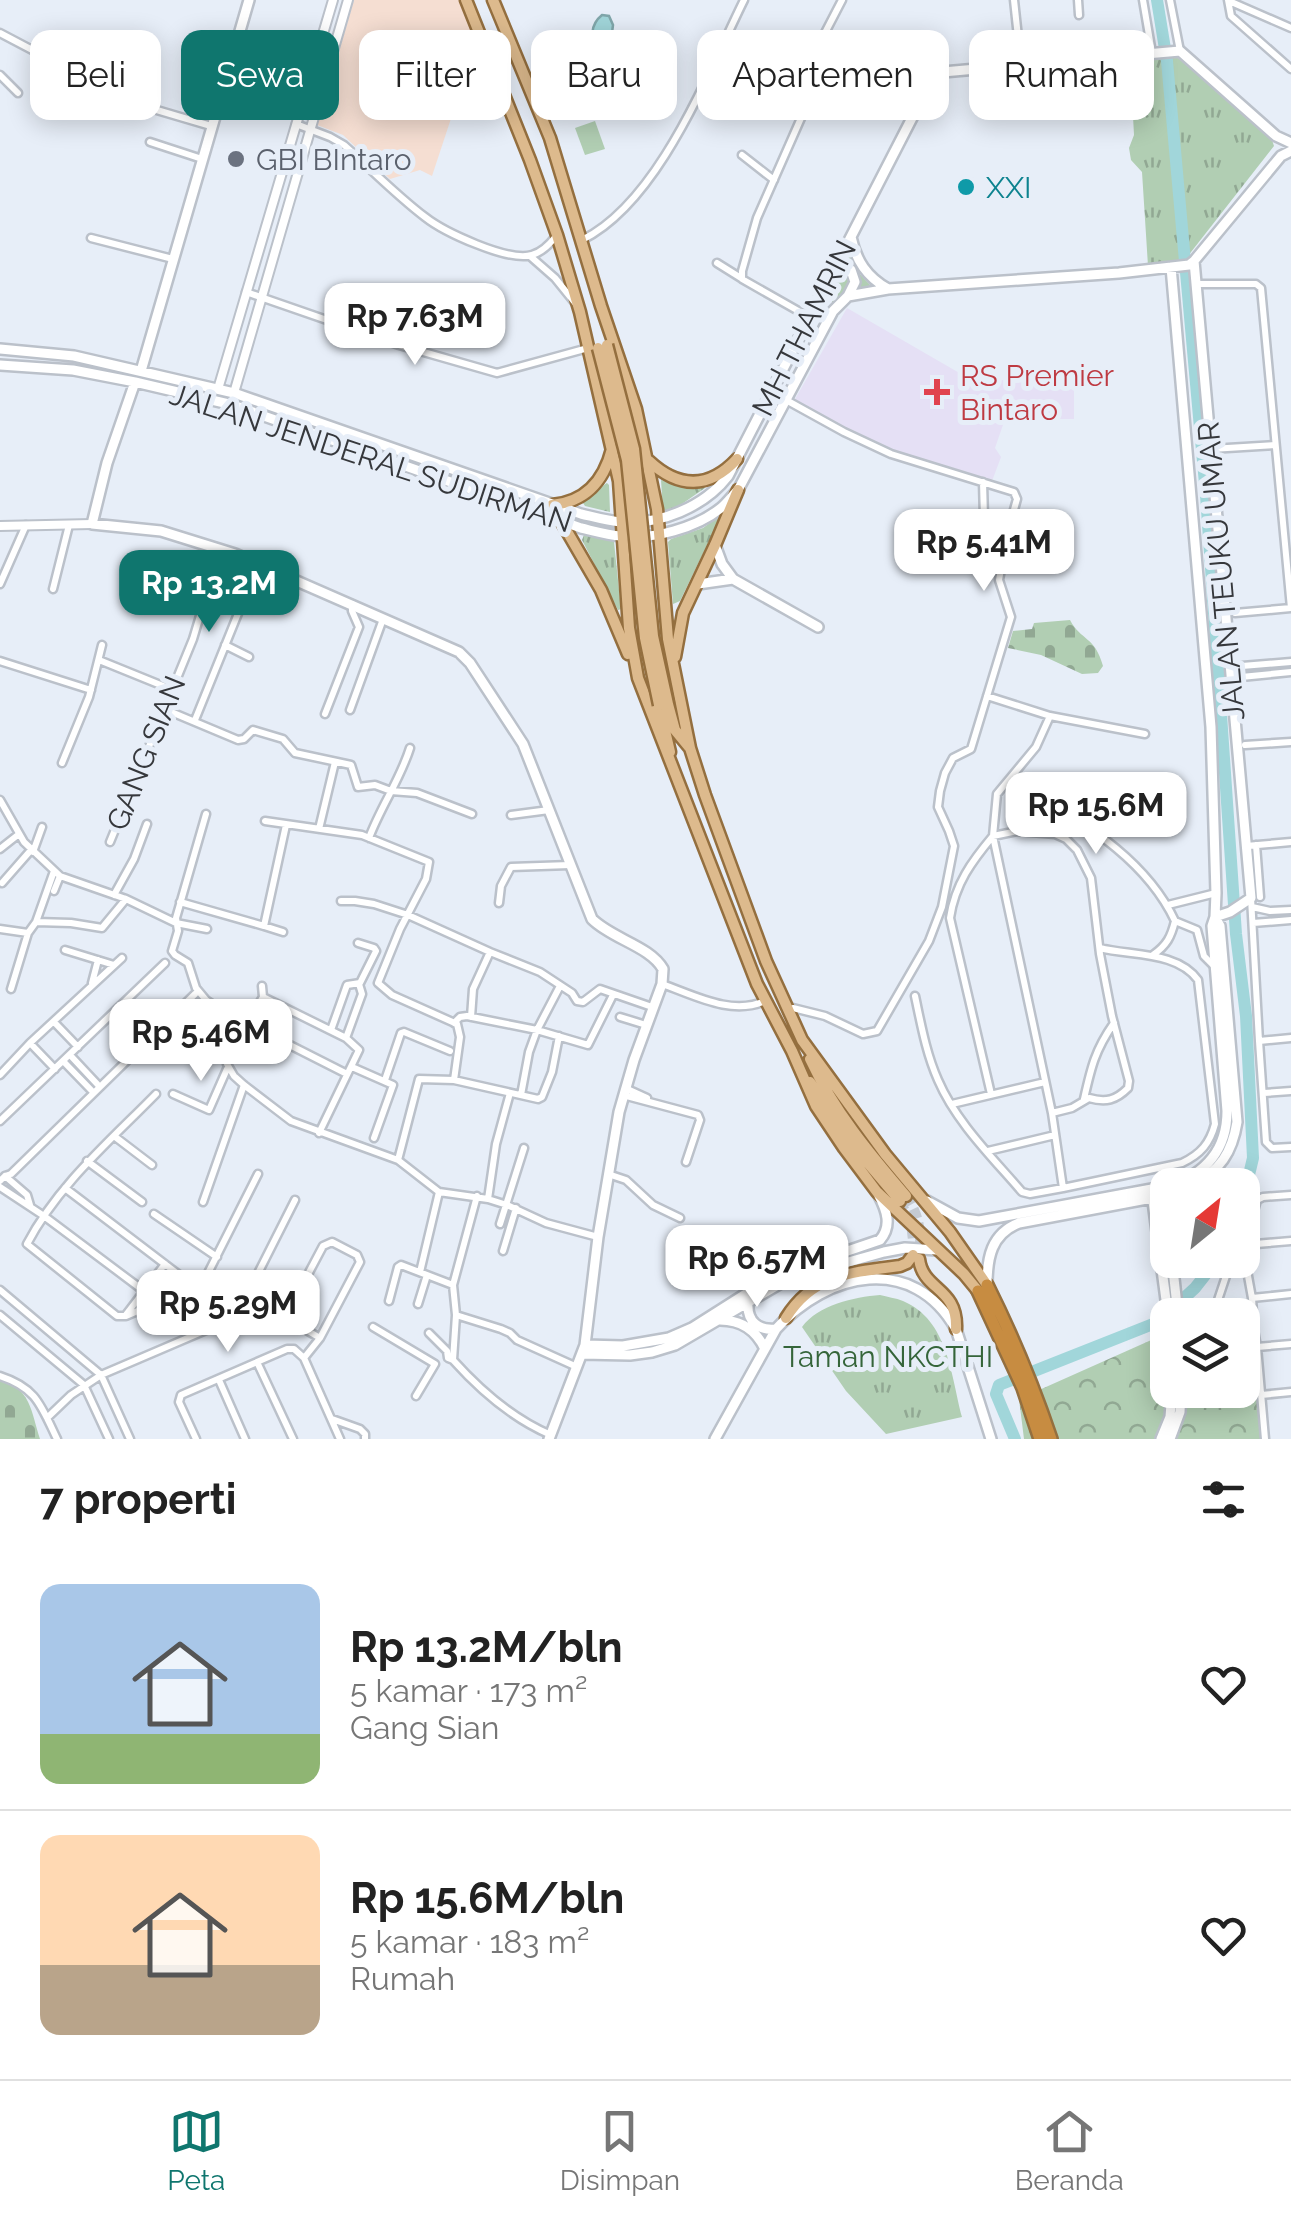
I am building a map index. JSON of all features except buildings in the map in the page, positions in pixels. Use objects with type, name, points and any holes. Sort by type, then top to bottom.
[{"type":"highway","points":[[982,1288],[1051,1439]]},
{"type":"highway","points":[[1028,1386],[1040,1439]]},
{"type":"main road","points":[[140,371],[249,0]]},
{"type":"main road","points":[[466,0],[506,98],[557,235],[580,310],[598,347],[634,449],[672,768]]},
{"type":"main road","points":[[493,0],[550,138],[630,391],[654,491],[668,639],[690,748],[740,895],[787,1010],[830,1100],[903,1199],[843,1131],[764,1001],[607,602],[561,521]]},
{"type":"main road","points":[[1154,53],[1179,51],[1276,136],[1291,143]]},
{"type":"main road","name":"MH THAMRIN","points":[[621,522],[658,518],[685,509],[717,490],[931,81],[943,72],[969,70]]},
{"type":"main road","points":[[848,296],[888,289],[1183,265],[1286,153],[1276,136]]},
{"type":"main road","points":[[850,238],[862,268],[888,289]]},
{"type":"main road","points":[[836,264],[850,270],[856,278],[848,296]]},
{"type":"main road","name":"JALAN TEUKU UMAR","points":[[1183,265],[1210,449],[1234,670],[1251,846],[1252,901]]},
{"type":"main road","name":"JALAN TEUKU UMAR","points":[[1183,265],[1212,727],[1216,893],[1212,926],[1228,1111],[1226,1132],[1217,1153],[1203,1168]]},
{"type":"main road","name":"MH THAMRIN","points":[[622,536],[684,527],[722,507],[738,490],[833,311],[848,296]]},
{"type":"main road","points":[[601,306],[598,347],[620,498],[629,628],[638,678]]},
{"type":"main road","name":"JALAN JENDERAL SUDIRMAN","points":[[0,349],[74,356],[218,388],[552,505],[621,522]]},
{"type":"main road","points":[[144,355],[156,374]]},
{"type":"main road","name":"JALAN JENDERAL SUDIRMAN","points":[[0,365],[73,370],[233,406],[561,521],[622,536]]},
{"type":"main road","points":[[135,382],[92,524],[161,531],[220,549],[445,644],[464,656],[523,744],[592,919],[607,932],[655,957],[663,969],[662,984],[624,1092],[598,1236],[584,1350],[550,1437]]},
{"type":"main road","points":[[130,398],[155,386]]},
{"type":"main road","points":[[299,428],[304,425],[304,417]]},
{"type":"main road","points":[[312,433],[316,421]]},
{"type":"main road","points":[[552,505],[576,499],[592,489],[603,474],[612,447]]},
{"type":"main road","points":[[648,461],[670,477],[694,482],[715,478],[737,458]]},
{"type":"main road","points":[[675,672],[683,613],[738,490]]},
{"type":"main road","points":[[620,498],[626,507],[640,507],[654,491]]},
{"type":"main road","points":[[624,561],[627,550],[644,543],[658,551],[663,561]]},
{"type":"main road","points":[[716,545],[722,564],[734,579],[818,626]]},
{"type":"main road","points":[[698,584],[734,579]]},
{"type":"main road","points":[[664,704],[690,748]]},
{"type":"main road","points":[[1215,917],[1252,901]]},
{"type":"main road","name":"JALAN TEUKU UMAR","points":[[1215,917],[1220,926],[1237,1122],[1234,1139],[1217,1168]]},
{"type":"main road","points":[[802,1040],[886,1154],[950,1232],[982,1288]]},
{"type":"main road","points":[[792,1051],[816,1106],[877,1192],[982,1288]]},
{"type":"main road","points":[[584,1350],[630,1355],[675,1345],[774,1276],[880,1240],[888,1219],[877,1192]]},
{"type":"main road","name":"JALAN TEUKU UMAR","points":[[924,1200],[958,1218],[979,1220],[1150,1193]]},
{"type":"main road","name":"JALAN TEUKU UMAR","points":[[982,1288],[991,1249],[1008,1227],[1150,1194]]},
{"type":"main road","points":[[880,1240],[886,1244],[884,1252]]},
{"type":"main road","points":[[717,1317],[748,1304],[788,1279],[884,1252],[906,1248],[936,1250]]},
{"type":"main road","points":[[786,1318],[794,1305],[824,1282],[854,1271],[900,1266],[916,1257],[924,1274],[953,1307],[956,1329]]},
{"type":"main road","points":[[716,1439],[776,1329],[786,1318],[803,1304],[839,1286],[880,1278],[910,1284],[924,1292],[956,1329],[991,1439]]},
{"type":"main road","points":[[1170,1278],[1173,1298]]},
{"type":"main road","points":[[1170,1298],[1171,1278]]},
{"type":"main road","points":[[748,1304],[756,1326],[776,1329]]},
{"type":"main road","points":[[717,1317],[746,1326],[765,1349]]},
{"type":"main road","points":[[1161,1439],[1171,1408]]},
{"type":"main road","points":[[1170,1439],[1180,1408]]},
{"type":"street","points":[[582,240],[620,215],[656,168],[744,0]]},
{"type":"street","points":[[742,279],[752,232],[805,109],[813,56],[842,0]]},
{"type":"street","points":[[1014,0],[1017,30]]},
{"type":"street","points":[[1078,0],[1078,15]]},
{"type":"street","points":[[1143,0],[1149,30]]},
{"type":"street","points":[[1170,0],[1179,51]]},
{"type":"street","points":[[1228,0],[1291,28]]},
{"type":"street","points":[[1228,0],[1231,16],[1291,69]]},
{"type":"street","points":[[234,393],[347,3],[332,1],[322,30]]},
{"type":"street","points":[[0,33],[128,101],[211,126]]},
{"type":"street","points":[[0,76],[18,94]]},
{"type":"street","points":[[218,388],[297,120]]},
{"type":"street","points":[[296,124],[344,144],[439,227],[496,251],[530,256],[555,278],[580,310]]},
{"type":"street","points":[[150,142],[202,159]]},
{"type":"street","points":[[742,155],[774,180]]},
{"type":"street","points":[[530,256],[548,246],[557,235]]},
{"type":"street","points":[[91,238],[172,260]]},
{"type":"street","points":[[717,263],[809,317]]},
{"type":"street","points":[[1186,286],[1260,286],[1291,608],[1235,613]]},
{"type":"street","points":[[246,292],[393,343],[497,373],[598,347]]},
{"type":"street","points":[[786,400],[891,454],[1014,492],[1017,499],[999,580],[1011,617],[971,749],[954,758],[940,792],[938,808],[954,846],[942,907],[929,941],[877,1032],[863,1034],[825,1016],[787,1010]]},
{"type":"street","points":[[1210,449],[1276,445]]},
{"type":"street","points":[[975,544],[984,518],[983,482]]},
{"type":"street","points":[[53,588],[69,524]]},
{"type":"street","points":[[0,526],[92,524]]},
{"type":"street","points":[[0,584],[26,526]]},
{"type":"street","name":"GANG SIAN","points":[[110,842],[193,638],[220,549]]},
{"type":"street","points":[[195,721],[258,564]]},
{"type":"street","points":[[325,714],[359,627],[352,604]]},
{"type":"street","points":[[350,710],[383,618]]},
{"type":"street","points":[[62,763],[91,690],[102,645]]},
{"type":"street","points":[[224,645],[249,657]]},
{"type":"street","points":[[0,660],[91,690]]},
{"type":"street","points":[[98,660],[173,690]]},
{"type":"street","points":[[1234,670],[1291,662]]},
{"type":"street","points":[[1234,670],[1243,676],[1291,672]]},
{"type":"street","points":[[987,696],[1050,716],[1145,734]]},
{"type":"street","points":[[164,709],[238,740],[252,730],[282,738],[295,753],[353,767],[358,787],[375,785],[416,793],[472,814]]},
{"type":"street","points":[[1050,716],[1036,747],[1000,790],[995,801],[994,836],[1052,1113],[1063,1188]]},
{"type":"street","points":[[1245,745],[1291,742]]},
{"type":"street","points":[[369,838],[398,782],[410,748]]},
{"type":"street","points":[[319,829],[334,762]]},
{"type":"street","points":[[1011,778],[1132,862],[1158,890],[1176,921],[1197,930],[1204,956],[1216,968]]},
{"type":"street","points":[[0,801],[18,834],[57,874],[114,894],[176,923],[207,929]]},
{"type":"street","points":[[511,815],[550,810]]},
{"type":"street","points":[[173,1094],[209,1110],[243,1025],[206,1000],[196,988],[188,962],[173,954],[180,902],[206,814]]},
{"type":"street","points":[[265,821],[369,838],[429,862],[426,879],[379,986],[460,1029],[454,1080]]},
{"type":"street","points":[[114,894],[147,824]]},
{"type":"street","points":[[264,926],[286,825]]},
{"type":"street","points":[[2,883],[32,851],[42,827]]},
{"type":"street","points":[[990,1094],[950,918],[961,878],[994,836],[1018,831],[1055,834],[1077,850],[1092,878],[1114,1023],[1130,1077],[1128,1088],[1112,1100],[1084,1099],[1072,1108],[1052,1113]]},
{"type":"street","points":[[0,848],[18,834]]},
{"type":"street","points":[[1251,846],[1291,842]]},
{"type":"street","points":[[499,903],[501,886],[511,867],[570,866]]},
{"type":"street","points":[[54,892],[57,874]]},
{"type":"street","points":[[12,988],[28,933],[57,874]]},
{"type":"street","points":[[1168,906],[1216,893]]},
{"type":"street","points":[[36,922],[102,928],[126,900]]},
{"type":"street","points":[[342,901],[374,904],[408,915],[533,969],[572,993],[576,1001],[582,1002],[600,989],[652,1007]]},
{"type":"street","points":[[1291,910],[1270,911],[1252,901],[1268,1146],[1291,1146]]},
{"type":"street","points":[[180,902],[283,932]]},
{"type":"street","points":[[1252,923],[1291,920]]},
{"type":"street","points":[[1153,956],[1172,937],[1176,921]]},
{"type":"street","points":[[0,929],[28,933]]},
{"type":"street","points":[[346,1038],[362,994],[359,984],[376,952],[358,943]]},
{"type":"street","points":[[915,996],[938,1080],[966,1126],[1022,1192],[1063,1188],[1195,1157],[1212,1137],[1215,1124],[1198,980],[1191,971],[1153,956],[1100,948]]},
{"type":"street","points":[[65,950],[114,965]]},
{"type":"street","points":[[471,1017],[473,989],[490,952]]},
{"type":"street","points":[[0,1075],[122,958]]},
{"type":"street","points":[[92,986],[98,960]]},
{"type":"street","points":[[0,1121],[165,963]]},
{"type":"street","points":[[332,1030],[348,985],[359,984]]},
{"type":"street","points":[[662,984],[731,1008],[764,1001]]},
{"type":"street","points":[[254,1012],[263,998],[262,986]]},
{"type":"street","points":[[521,1095],[529,1052],[560,986]]},
{"type":"street","points":[[144,1292],[21,1203],[4,1183],[195,994]]},
{"type":"street","points":[[454,1023],[463,1016],[471,1017],[588,1045],[613,995]]},
{"type":"street","points":[[263,998],[332,1030],[359,1050],[318,1133]]},
{"type":"street","points":[[620,1017],[646,1025]]},
{"type":"street","points":[[54,1022],[78,1047]]},
{"type":"street","points":[[1084,1099],[1093,1057],[1114,1023]]},
{"type":"street","points":[[385,1080],[401,1033],[450,1052]]},
{"type":"street","points":[[272,1036],[349,1070],[393,1084],[374,1138]]},
{"type":"street","points":[[398,1160],[416,1081],[454,1080],[538,1099],[552,1072],[559,1036]]},
{"type":"street","points":[[1259,1040],[1291,1038]]},
{"type":"street","points":[[30,1044],[55,1069]]},
{"type":"street","points":[[66,1058],[96,1089]]},
{"type":"street","points":[[228,1068],[291,1121],[398,1160],[439,1192],[488,1198],[546,1223],[598,1236]]},
{"type":"street","points":[[952,1104],[1045,1082]]},
{"type":"street","points":[[203,1202],[244,1085]]},
{"type":"street","points":[[1264,1093],[1291,1090]]},
{"type":"street","points":[[624,1092],[700,1118],[686,1162]]},
{"type":"street","points":[[488,1198],[496,1144],[510,1093]]},
{"type":"street","points":[[156,1094],[88,1161],[28,1240],[28,1246],[116,1316],[125,1316],[206,1280],[258,1174]]},
{"type":"street","points":[[987,1151],[1055,1135]]},
{"type":"street","points":[[114,1136],[152,1164]]},
{"type":"street","points":[[503,1251],[524,1148]]},
{"type":"street","points":[[88,1161],[142,1202]]},
{"type":"street","points":[[608,1174],[626,1180],[654,1205],[680,1218]]},
{"type":"street","points":[[65,1188],[196,1287]]},
{"type":"street","points":[[418,1304],[439,1192]]},
{"type":"street","points":[[1260,1198],[1291,1195]]},
{"type":"street","points":[[450,1359],[456,1314],[453,1285],[477,1196]]},
{"type":"street","points":[[47,1418],[99,1376],[237,1314],[295,1200]]},
{"type":"street","points":[[500,1224],[511,1206]]},
{"type":"street","points":[[154,1214],[217,1257]]},
{"type":"street","points":[[304,1358],[320,1338],[360,1262],[358,1255],[332,1242],[322,1246],[288,1312],[291,1322],[320,1338]]},
{"type":"street","points":[[1260,1244],[1291,1242]]},
{"type":"street","points":[[125,1316],[164,1264]]},
{"type":"street","points":[[388,1301],[399,1266],[453,1285]]},
{"type":"street","points":[[1248,1278],[1252,1298],[1291,1294]]},
{"type":"street","points":[[0,1290],[99,1376],[130,1439]]},
{"type":"street","points":[[456,1314],[502,1329],[517,1340],[577,1367]]},
{"type":"street","points":[[0,1316],[87,1386],[110,1439]]},
{"type":"street","points":[[373,1327],[435,1364]]},
{"type":"street","points":[[429,1333],[488,1395],[550,1437]]},
{"type":"street","points":[[1260,1347],[1291,1344]]},
{"type":"street","points":[[196,1439],[178,1398],[181,1395],[287,1348],[300,1352],[304,1358],[340,1439]]},
{"type":"street","points":[[416,1396],[435,1364],[450,1359]]},
{"type":"street","points":[[257,1362],[293,1439]]},
{"type":"street","points":[[0,1376],[26,1387],[40,1401],[57,1439]]},
{"type":"street","points":[[219,1380],[245,1439]]},
{"type":"street","points":[[1260,1383],[1266,1439]]},
{"type":"street","points":[[1261,1395],[1291,1392]]},
{"type":"street","points":[[331,1418],[360,1429],[365,1439]]},
{"type":"shaded area","points":[[354,0],[459,0],[472,30],[359,30],[359,120],[451,120],[432,176],[420,170],[390,179],[343,135],[317,125],[318,120],[339,120],[339,51]]},
{"type":"shaded area","name":"RS Premier Bintaro","points":[[847,308],[975,382],[1074,375],[1074,419],[1005,419],[995,448],[1001,457],[992,481],[902,456],[794,401]]},
{"type":"green space","points":[[1175,55],[1272,140],[1274,146],[1184,261],[1148,266],[1142,172],[1131,160],[1129,148],[1134,135],[1133,120],[1154,120],[1154,57]]},
{"type":"green space","points":[[595,121],[605,149],[585,155],[575,128]]},
{"type":"green space","points":[[848,247],[855,269],[874,289],[854,292],[833,304],[831,298],[822,298]]},
{"type":"green space","points":[[661,480],[682,487],[705,488],[663,512]]},
{"type":"green space","points":[[607,483],[610,512],[585,506],[583,503]]},
{"type":"green space","points":[[722,514],[680,601],[673,604],[668,542],[703,528]]},
{"type":"green space","points":[[584,535],[614,542],[621,609],[618,610],[582,540]]},
{"type":"green space","points":[[1070,620],[1096,649],[1103,666],[1098,673],[1082,674],[1041,655],[1008,648],[1013,631],[1032,629],[1034,623]]},
{"type":"green space","name":"Taman NKCTHI","points":[[880,1295],[903,1301],[930,1321],[945,1350],[962,1417],[886,1434],[846,1391],[802,1327],[827,1308]]},
{"type":"green space","points":[[1150,1341],[1150,1408],[1259,1408],[1262,1439],[1024,1439],[1019,1399]]},
{"type":"green space","points":[[0,1379],[24,1395],[40,1439],[0,1439]]},
{"type":"water","points":[[602,15],[609,16],[612,30],[593,30]]},
{"type":"waterway","points":[[1157,0],[1167,61],[1206,495],[1236,934],[1246,1016],[1251,1168]]},
{"type":"waterway","points":[[1015,1439],[996,1394],[999,1385],[1158,1322],[1203,1278]]},
{"type":"tunnel","points":[[906,1196],[919,1225],[919,1257]]},
{"type":"tunnel","points":[[900,1201],[911,1223],[914,1249]]},
{"type":"place","name":"GBI BIntaro","points":[[236,159]]},
{"type":"place","name":"XXI","points":[[966,187]]},
{"type":"place","name":"RS Premier Bintaro","points":[[937,392]]}]
